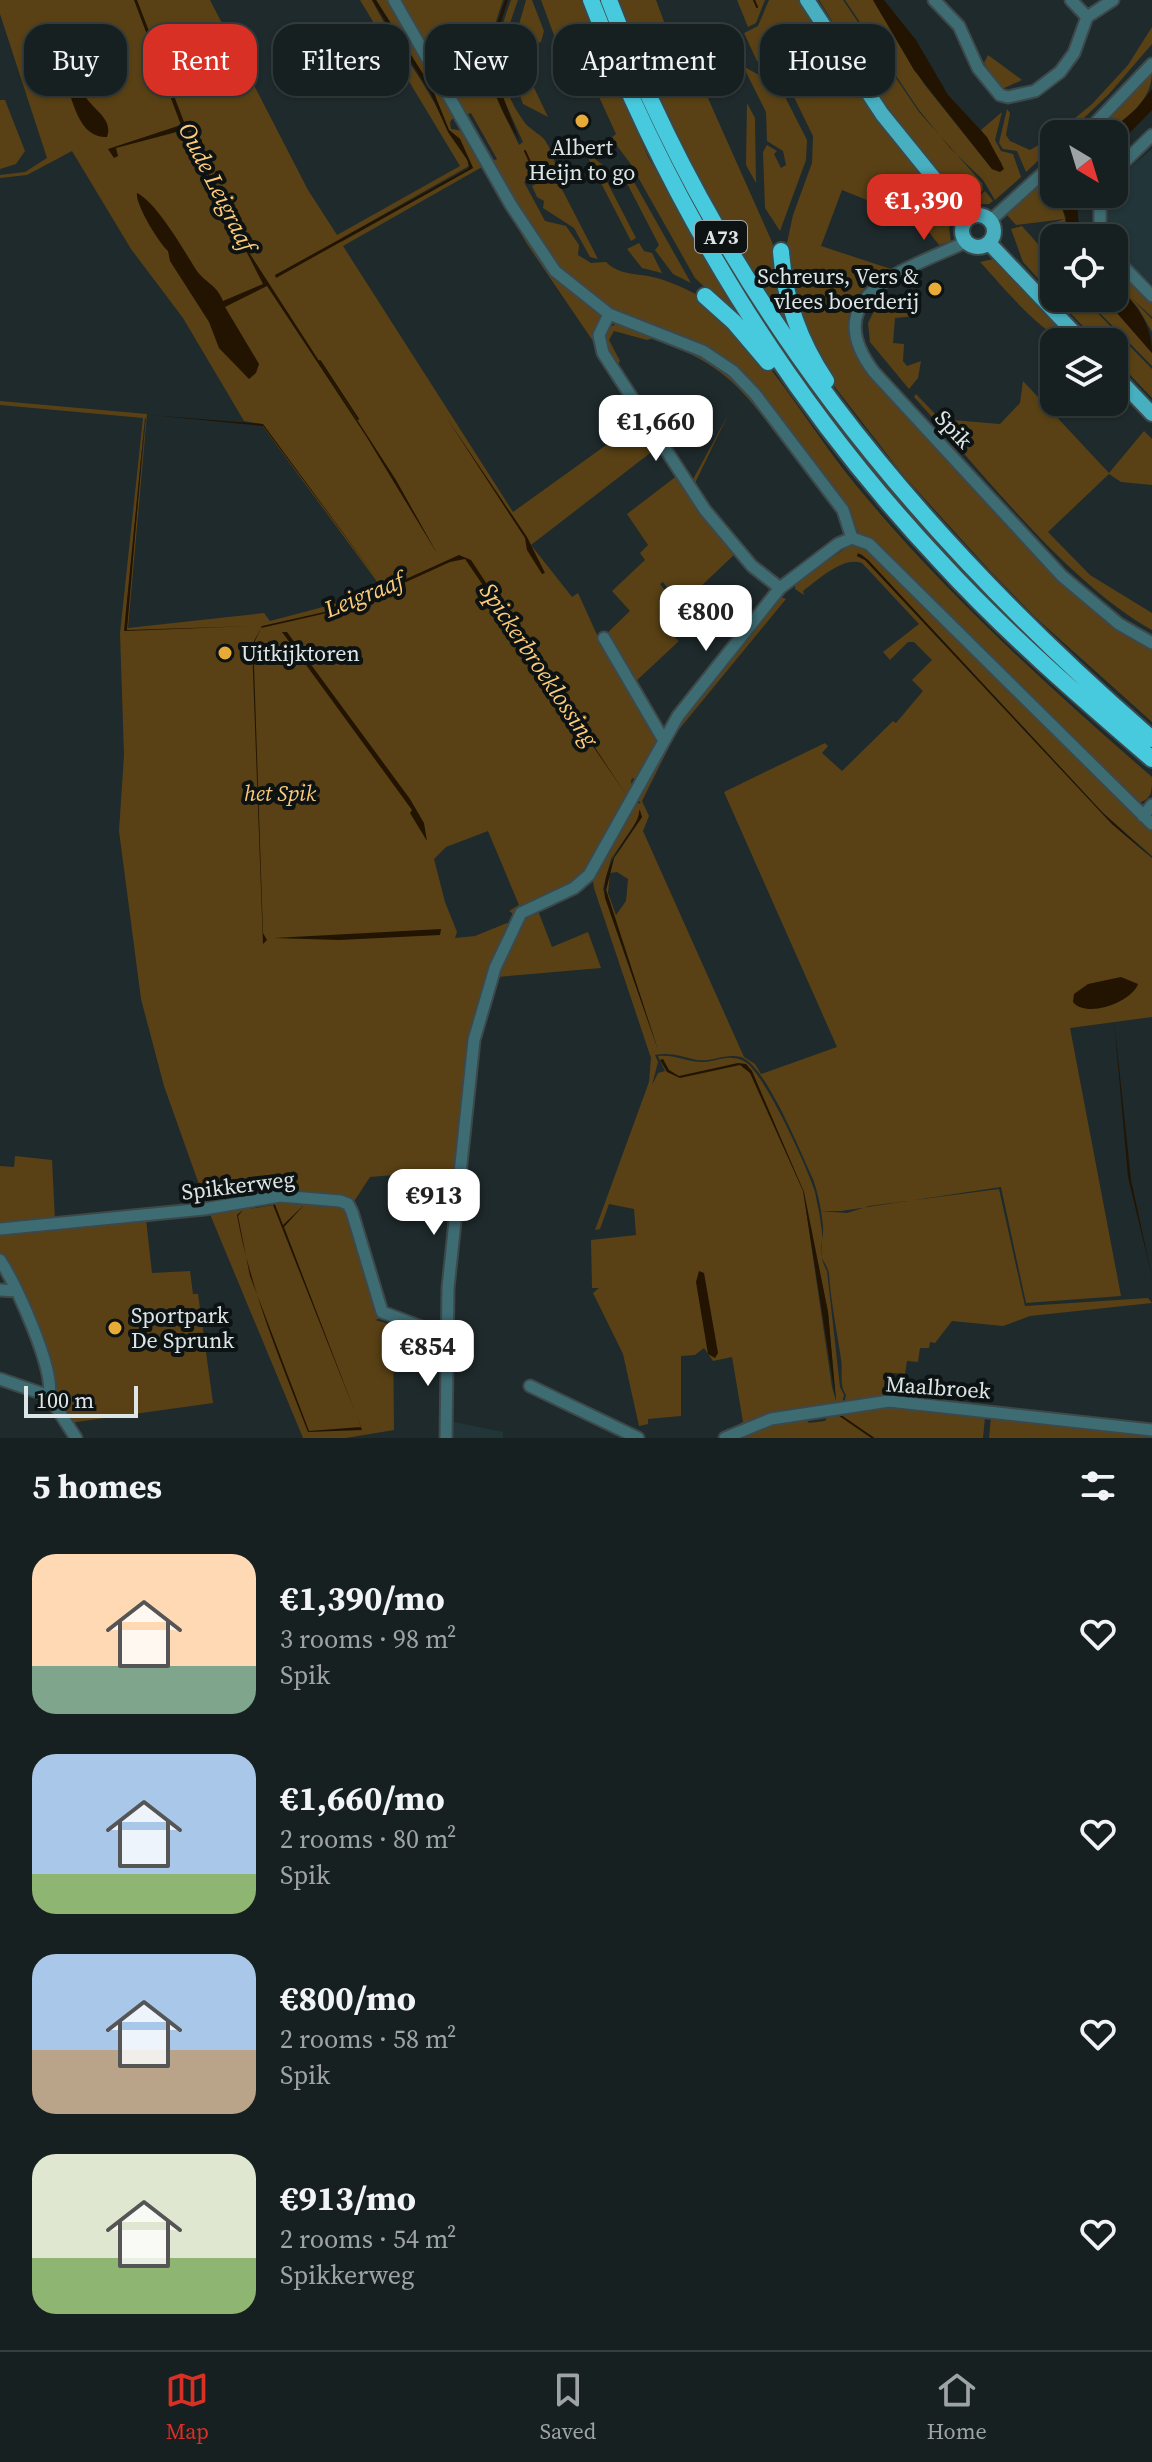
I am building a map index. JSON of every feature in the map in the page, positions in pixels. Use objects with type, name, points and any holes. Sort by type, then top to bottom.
[{"type":"highway","name":"A73","points":[[591,0],[649,137],[699,232],[765,340],[837,441],[938,560],[985,608],[1152,759]]},
{"type":"highway","name":"A73","points":[[609,0],[663,129],[714,224],[779,330],[870,454],[998,597],[1152,739]]},
{"type":"highway","name":"A73","points":[[781,251],[786,292],[801,334],[870,454]]},
{"type":"highway","name":"A73","points":[[705,296],[752,340],[818,425],[837,441]]},
{"type":"main road","points":[[807,0],[882,114],[967,219]]},
{"type":"main road","points":[[979,215],[991,220],[995,235],[989,243],[979,248],[966,242],[962,233],[967,219],[979,215]]},
{"type":"main road","points":[[989,243],[1070,328]]},
{"type":"main road","points":[[1128,389],[1152,414]]},
{"type":"street","points":[[394,0],[532,240],[569,285],[609,314],[703,351],[733,371],[755,394],[843,510],[852,538]]},
{"type":"street","points":[[934,0],[959,26],[978,68],[1000,95],[1008,97],[1035,91],[1060,72],[1074,53],[1087,17],[1113,0]]},
{"type":"street","points":[[1071,0],[1087,17]]},
{"type":"street","points":[[1098,120],[1152,64]]},
{"type":"street","points":[[1128,158],[1152,135]]},
{"type":"street","points":[[991,220],[1040,176]]},
{"type":"street","name":"Spik","points":[[966,242],[898,274],[864,298],[856,313],[856,343],[874,372],[1062,576],[1119,624],[1152,643]]},
{"type":"street","points":[[1128,271],[1152,296]]},
{"type":"street","points":[[609,314],[599,335],[603,353],[705,510],[752,566],[780,588]]},
{"type":"street","points":[[446,1438],[445,1336],[470,1063],[489,988],[516,921],[526,909],[584,881],[663,739],[780,588],[838,544],[852,538],[869,544],[1147,820],[1152,805]]},
{"type":"street","points":[[604,638],[663,739]]},
{"type":"street","name":"Spikkerweg","points":[[0,1229],[204,1209],[280,1196],[340,1201],[348,1204],[352,1212],[382,1312],[445,1336]]},
{"type":"street","points":[[0,1260],[17,1291],[50,1383],[49,1396],[76,1438]]},
{"type":"street","points":[[0,1290],[17,1291]]},
{"type":"street","points":[[0,1379],[49,1396]]},
{"type":"street","points":[[530,1386],[638,1438]]},
{"type":"street","name":"Maalbroek","points":[[725,1438],[771,1419],[889,1401],[1152,1430]]},
{"type":"shaded area","points":[[1152,149],[1152,284],[1128,262],[1128,224],[1106,224],[1105,208],[1128,208],[1128,169]]},
{"type":"shaded area","points":[[450,1421],[503,1432],[503,1438],[450,1438]]},
{"type":"green space","name":"het Spik","points":[[0,0],[210,0],[222,24],[143,24],[143,96],[257,96],[257,91],[308,190],[337,235],[460,166],[409,81],[409,63],[425,88],[425,96],[430,96],[469,166],[342,238],[341,242],[473,168],[460,139],[449,130],[435,96],[443,96],[454,117],[450,122],[451,129],[464,131],[520,228],[600,313],[614,372],[527,244],[482,167],[343,246],[513,512],[641,420],[658,447],[531,545],[572,597],[578,593],[598,637],[660,740],[638,781],[631,780],[632,787],[607,839],[591,865],[573,883],[515,915],[509,911],[519,905],[488,831],[446,847],[434,859],[445,902],[457,932],[455,938],[475,936],[507,923],[511,926],[467,1063],[455,1170],[370,1177],[353,1203],[386,1317],[375,1320],[393,1325],[394,1430],[346,1438],[303,1438],[207,1207],[164,1086],[141,999],[119,831],[124,755],[120,633],[143,418],[0,405],[0,401],[147,414],[128,628],[264,613],[270,621],[338,603],[378,583],[261,424],[244,421],[183,318],[131,249],[72,151],[27,175],[0,178],[0,175],[25,172],[47,158],[27,96],[127,96],[127,24],[24,24],[24,88],[0,14]],"holes":[[[145,418],[146,419],[126,628],[125,624]]]},
{"type":"green space","name":"het Spik","points":[[360,0],[372,0],[385,24],[374,24]]},
{"type":"green space","name":"het Spik","points":[[376,0],[390,0],[403,24],[391,24]]},
{"type":"green space","points":[[397,0],[503,0],[495,24],[425,24],[425,49]]},
{"type":"green space","points":[[511,0],[518,0],[510,24],[503,24]]},
{"type":"green space","points":[[526,0],[532,0],[544,31],[541,42],[537,43],[537,24],[519,24]]},
{"type":"green space","points":[[541,0],[581,0],[591,24],[553,24],[553,32]]},
{"type":"green space","points":[[618,0],[656,0],[665,24],[628,24]]},
{"type":"green space","points":[[737,0],[765,0],[756,23],[748,27]]},
{"type":"green space","points":[[769,0],[801,0],[817,24],[760,24],[760,63],[744,33],[758,26]]},
{"type":"green space","points":[[819,0],[843,0],[859,24],[834,24]]},
{"type":"green space","points":[[845,0],[873,0],[888,24],[861,24]]},
{"type":"green space","points":[[1152,27],[1152,44],[1109,94],[1082,120],[1073,120],[1092,104],[1128,65]]},
{"type":"green space","name":"het Spik","points":[[409,35],[425,64],[425,77],[409,52]]},
{"type":"green space","points":[[895,36],[924,84],[992,169],[999,171],[1002,164],[981,130],[1002,112],[995,140],[1001,151],[1013,154],[1021,177],[995,200],[983,180],[950,148],[895,74]]},
{"type":"green space","points":[[988,55],[1022,80],[1000,90],[985,74],[989,70],[984,63]]},
{"type":"green space","points":[[744,67],[760,76],[760,96],[785,96],[807,140],[806,160],[780,231],[765,208],[763,152],[767,145],[777,151],[774,154],[781,168],[786,165],[783,151],[767,141],[766,112]]},
{"type":"green space","points":[[1152,71],[1148,91],[1138,107],[1123,120],[1105,120]]},
{"type":"green space","points":[[895,77],[919,112],[982,183],[983,190],[975,200],[985,191],[993,201],[977,204],[953,189],[881,96],[895,96]]},
{"type":"green space","points":[[537,94],[548,117],[523,104],[520,96]]},
{"type":"green space","points":[[452,96],[497,96],[519,145],[523,142],[503,96],[510,96],[525,123],[546,142],[557,167],[524,182],[545,221],[566,226],[579,245],[578,255],[591,263],[606,262],[624,272],[657,278],[692,292],[732,324],[769,368],[855,484],[924,562],[1073,708],[1152,777],[1148,797],[1136,804],[872,539],[859,534],[846,502],[747,379],[722,356],[608,308],[555,266],[490,162],[497,159],[471,113],[463,116]]},
{"type":"green space","points":[[599,96],[622,96],[648,157],[747,328],[695,278],[630,163],[611,138],[616,134]]},
{"type":"green space","points":[[659,96],[707,96],[772,242],[807,355],[752,270],[679,138]]},
{"type":"green space","points":[[793,96],[864,96],[890,135],[954,216],[949,228],[951,241],[939,245],[921,222],[842,190],[821,246],[891,269],[864,289],[850,310],[850,334],[854,348],[861,365],[1066,588],[1113,628],[1152,649],[1152,722],[1035,617],[991,572],[903,475],[831,382],[800,324],[785,252],[793,215],[812,163],[813,136]]},
{"type":"green space","points":[[0,100],[5,100],[25,151],[16,164],[0,169]]},
{"type":"green space","points":[[747,103],[755,118],[756,183],[746,165]]},
{"type":"green space","points":[[1007,109],[1010,113],[1006,135],[1010,141],[1030,150],[1040,144],[1040,159],[1026,172],[1017,151],[1003,149],[999,143]]},
{"type":"green space","points":[[590,155],[604,166],[602,172],[636,238],[631,241],[588,158]]},
{"type":"green space","points":[[617,164],[630,175],[691,283],[673,274],[655,250],[659,245]]},
{"type":"green space","points":[[554,174],[598,259],[590,257],[574,228],[543,208],[544,201],[537,197],[532,186]]},
{"type":"green space","points":[[1040,182],[1040,208],[1062,208],[1065,219],[1016,225],[1007,215]]},
{"type":"green space","points":[[1065,219],[1065,224],[1048,224]]},
{"type":"green space","points":[[1022,226],[1040,246],[1040,281],[1023,262],[1011,229]]},
{"type":"green space","points":[[639,243],[644,251],[652,253],[662,273],[642,268],[627,249]]},
{"type":"green space","points":[[993,259],[1040,307],[1040,312],[1045,312],[1060,328],[1046,328],[1038,322],[980,262]]},
{"type":"green space","points":[[1128,277],[1152,302],[1152,317],[1129,296],[1152,319],[1152,332],[1128,297]]},
{"type":"green space","points":[[921,292],[915,316],[895,318],[893,343],[904,344],[903,361],[907,366],[921,361],[918,378],[909,389],[870,342],[868,323],[874,311],[893,295],[898,304]]},
{"type":"green space","points":[[1069,312],[1097,312],[1112,328],[1085,328]]},
{"type":"green space","points":[[1099,312],[1116,312],[1152,353],[1152,366],[1128,342],[1128,328],[1115,328]]},
{"type":"green space","points":[[619,322],[685,346],[721,366],[758,403],[790,445],[790,451],[746,396],[718,370],[654,338],[647,340],[614,331],[609,340],[620,361],[617,366],[691,483],[728,415],[694,485],[689,484],[603,347],[604,331]]},
{"type":"green space","points":[[1128,344],[1152,369],[1152,398],[1128,373]]},
{"type":"green space","points":[[1023,381],[1040,399],[1040,416],[1056,416],[1109,473],[1144,431],[1152,439],[1152,485],[1121,482],[1109,474],[1048,532],[1090,575],[1152,613],[1152,630],[1088,584],[1057,554],[914,397],[916,394],[940,419],[1000,424],[1020,403]]},
{"type":"green space","points":[[678,475],[735,554],[680,606],[663,582],[660,584],[678,608],[662,626],[679,641],[633,684],[603,637],[630,611],[612,591],[645,560],[640,553],[648,545],[627,514]]},
{"type":"green space","points":[[852,544],[867,547],[1152,828],[1152,856],[1103,813],[868,560],[861,554],[857,556],[865,560],[1112,824],[1152,858],[1152,1017],[1070,1028],[1121,1296],[1026,1303],[1001,1187],[911,1201],[999,1189],[1025,1306],[1148,1298],[1152,1303],[1030,1316],[1003,1326],[952,1321],[935,1343],[930,1342],[929,1348],[920,1348],[918,1362],[907,1361],[905,1374],[893,1373],[896,1396],[938,1403],[844,1404],[846,1395],[829,1274],[822,1257],[827,1271],[840,1387],[844,1395],[842,1404],[727,1433],[727,1428],[729,1430],[743,1422],[732,1357],[713,1361],[704,1348],[695,1355],[681,1356],[681,1416],[648,1419],[648,1424],[639,1426],[623,1354],[593,1293],[599,1288],[592,1288],[591,1240],[636,1235],[634,1209],[609,1204],[600,1229],[595,1230],[649,1082],[651,1058],[592,875],[632,804],[641,803],[635,797],[679,720],[781,597],[786,599],[676,733],[642,801],[649,816],[643,831],[744,1057],[755,1064],[761,1074],[837,1047],[724,792],[825,743],[828,746],[822,753],[842,771],[893,721],[896,723],[923,691],[912,680],[932,660],[914,642],[908,642],[890,660],[883,652],[919,624],[862,563],[847,563],[831,570],[803,591],[804,595],[795,589],[795,583]],"holes":[[[640,810],[642,817],[614,858],[610,873],[617,872],[628,879],[626,901],[616,915],[608,893],[610,875],[606,890],[658,1050],[603,889],[611,859],[639,818]],[[671,1054],[697,1060],[735,1056],[751,1064],[772,1093],[813,1179],[823,1230],[822,1240],[815,1192],[804,1163],[773,1100],[752,1068],[738,1059],[701,1062],[658,1056],[665,1071],[658,1073],[652,1085],[658,1062],[655,1055]],[[805,1203],[828,1312],[836,1401],[832,1387]],[[864,1208],[847,1213],[821,1211],[841,1211]]]},
{"type":"green space","points":[[537,908],[552,947],[588,932],[601,968],[497,977],[524,916]]},
{"type":"green space","points":[[15,1156],[52,1160],[55,1220],[0,1227],[0,1166],[14,1167]]},
{"type":"green space","name":"Sportpark De Sprunk","points":[[146,1219],[152,1273],[190,1271],[193,1294],[198,1294],[213,1403],[69,1423],[72,1420],[53,1384],[49,1352],[0,1257],[0,1230]]},
{"type":"green space","points":[[895,1407],[985,1417],[983,1438],[734,1438],[776,1422],[805,1417],[809,1423],[825,1421],[828,1416]]},
{"type":"green space","points":[[991,1417],[1152,1433],[1152,1438],[989,1438]]},
{"type":"water","points":[[134,0],[137,0],[146,24],[143,24]]},
{"type":"water","points":[[372,0],[376,0],[391,24],[387,24]]},
{"type":"water","points":[[505,0],[508,0],[500,24],[498,22]]},
{"type":"water","points":[[873,0],[884,0],[916,40],[948,95],[987,137],[1004,169],[1000,172],[992,169],[914,70],[895,38],[895,24],[887,24]]},
{"type":"water","points":[[409,52],[425,77],[425,84],[409,59]]},
{"type":"water","points":[[1152,89],[1152,110],[1128,135],[1128,120],[1123,120]]},
{"type":"water","points":[[70,96],[85,96],[105,119],[107,137],[91,133]]},
{"type":"water","points":[[170,96],[174,96],[241,240],[396,480],[438,555],[366,436],[267,286],[225,307],[259,364],[256,373],[249,379],[219,348],[209,322],[170,261],[168,251],[148,223],[137,198],[137,193],[153,206],[198,273],[217,290],[223,301],[263,284],[184,130],[116,148],[118,156],[114,158],[108,149],[181,125]]},
{"type":"water","points":[[432,96],[435,96],[449,130],[460,139],[473,168],[276,278],[275,275],[469,168],[468,161],[448,132]]},
{"type":"water","points":[[497,96],[503,96],[520,142],[508,122]]},
{"type":"water","points":[[1062,208],[1078,208],[1079,224],[1066,224]]},
{"type":"water","points":[[1128,296],[1146,323],[1152,353],[1116,312],[1128,312]]},
{"type":"water","points":[[151,415],[263,424],[380,583],[263,426]]},
{"type":"water","points":[[446,417],[527,537],[545,573],[542,574],[527,550],[525,538]]},
{"type":"water","points":[[145,418],[127,630],[252,626],[124,631]]},
{"type":"water","points":[[858,553],[868,560],[1103,813],[1152,858],[1112,824],[865,560],[857,556]]},
{"type":"water","points":[[459,555],[471,560],[625,793],[465,559],[450,562],[349,608],[261,628],[255,641],[254,666],[263,933],[267,940],[263,944],[252,645],[262,626],[342,608]]},
{"type":"water","points":[[282,632],[287,632],[410,799],[424,823],[427,841],[410,813],[412,810]]},
{"type":"water","points":[[639,809],[642,817],[614,858],[634,825]]},
{"type":"water","points":[[614,858],[606,890],[658,1050],[605,898],[605,884]]},
{"type":"water","points":[[441,929],[440,935],[339,940],[274,938]]},
{"type":"water","points":[[1121,977],[1138,984],[1134,991],[1118,1002],[1088,1009],[1073,1002],[1074,994],[1088,984]]},
{"type":"water","points":[[1114,1020],[1131,1180],[1152,1277],[1128,1177]]},
{"type":"water","points":[[663,1059],[669,1070],[679,1076],[738,1063],[746,1064],[752,1071],[804,1192],[828,1312],[836,1401],[803,1191],[750,1073],[740,1065],[680,1078],[667,1072],[660,1060]]},
{"type":"water","points":[[274,1202],[283,1225],[304,1205],[284,1227],[356,1414],[273,1205],[249,1209]]},
{"type":"water","points":[[699,1271],[704,1273],[718,1353],[715,1358],[708,1354],[696,1282]]},
{"type":"water","points":[[257,1295],[309,1431],[361,1427],[362,1430],[308,1432]]},
{"type":"waterway","points":[[754,0],[757,7]]},
{"type":"waterway","points":[[525,151],[535,173]]},
{"type":"waterway","name":"Leigraaf","points":[[320,361],[358,419]]},
{"type":"waterway","name":"Spickerbroeklossing","points":[[838,1414],[873,1438]]},
{"type":"place","name":"Albert Heijn to go","points":[[582,121]]},
{"type":"place","name":"Schreurs, Vers & vlees boerderij","points":[[935,289]]},
{"type":"place","name":"Uitkijktoren","points":[[225,653]]},
{"type":"place","name":"Sportpark De Sprunk","points":[[115,1328]]},
{"type":"water label","name":"Oude Leigraaf","points":[[217,187]]}]
